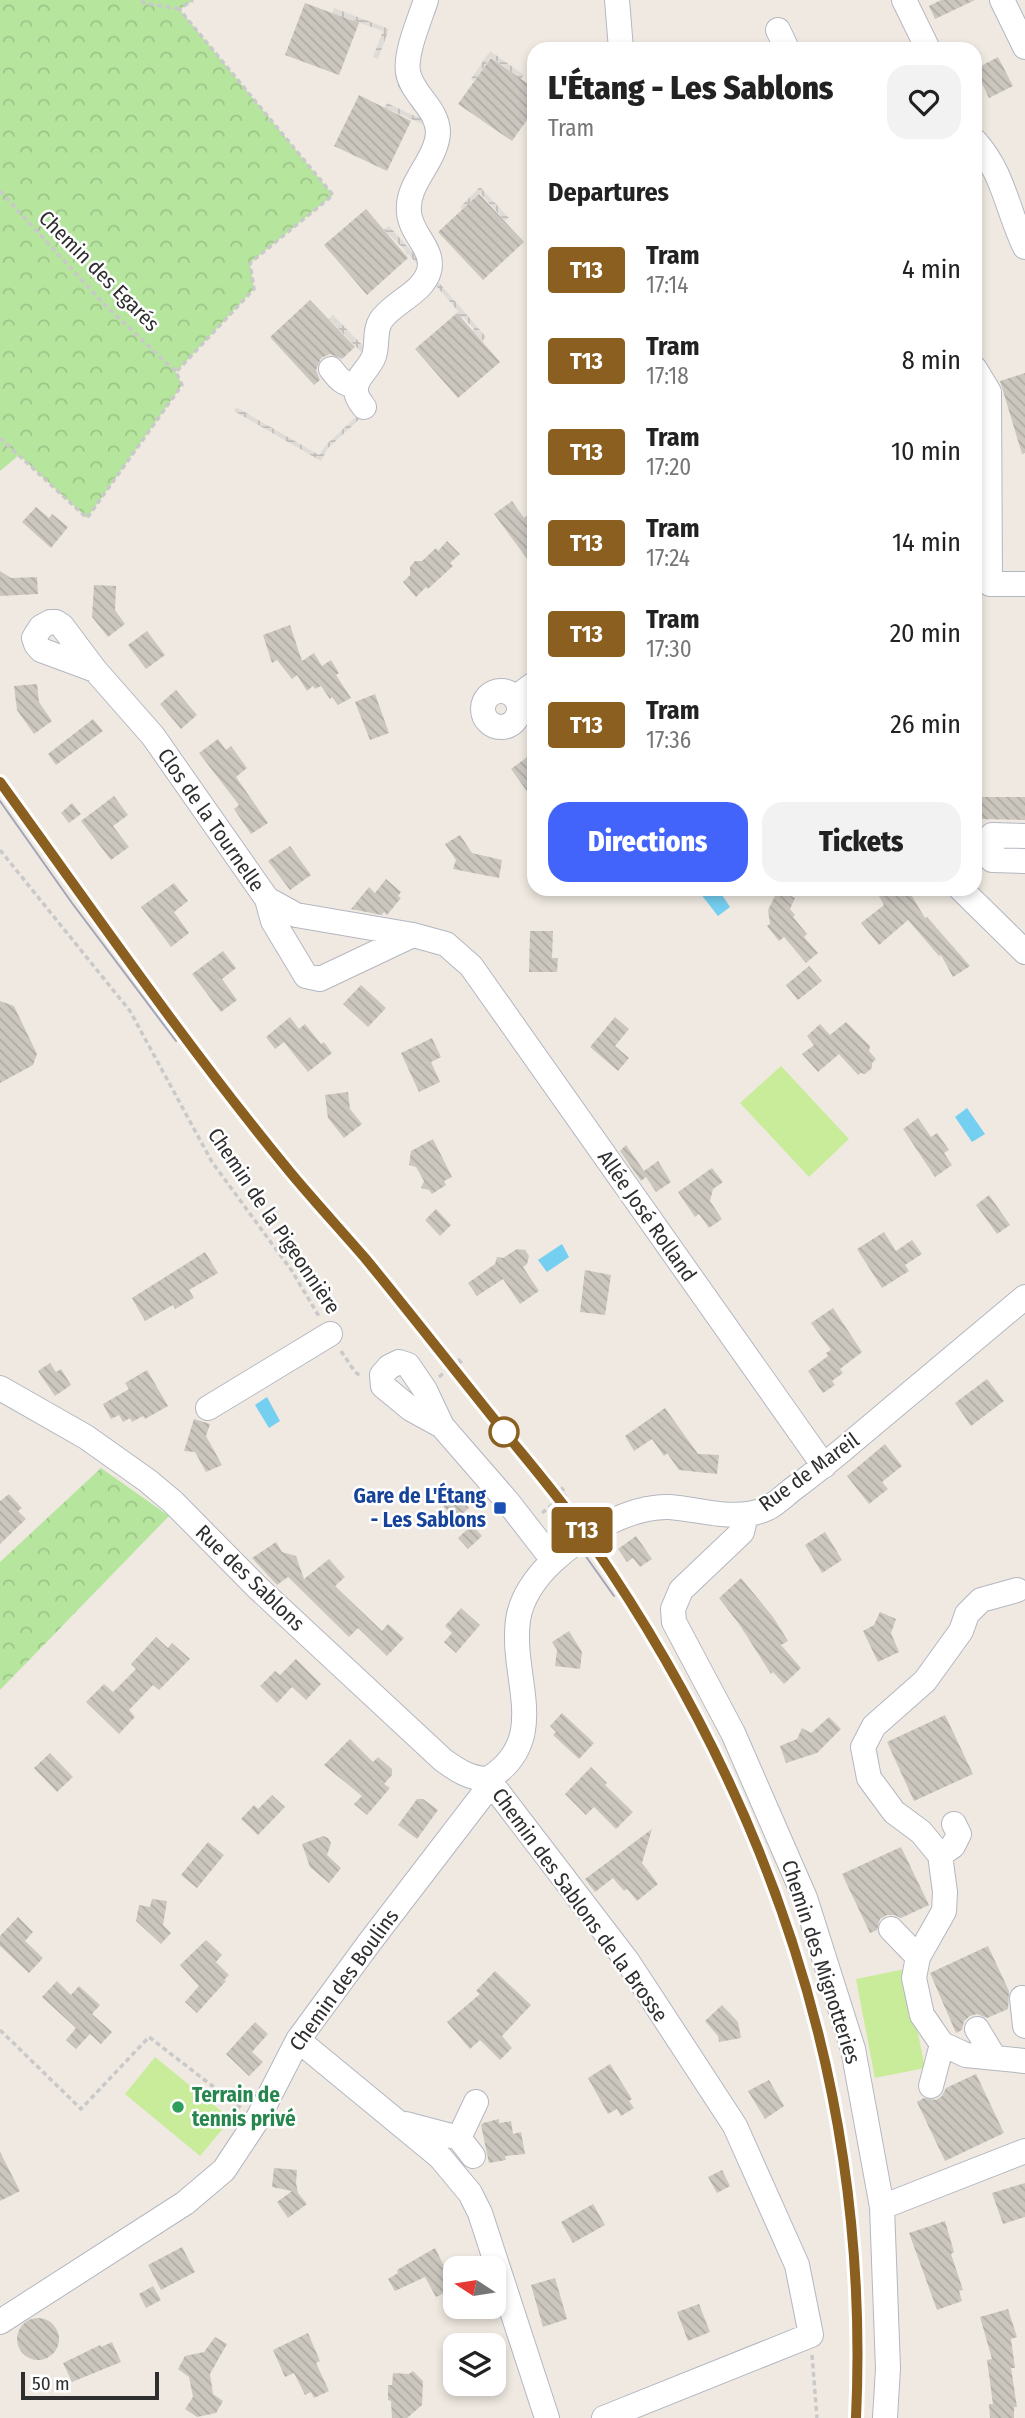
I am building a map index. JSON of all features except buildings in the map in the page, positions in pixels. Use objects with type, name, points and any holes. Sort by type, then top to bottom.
[{"type":"street","points":[[331,369],[360,396],[374,357],[375,338],[382,319],[420,285],[429,271],[428,253],[412,226],[408,209],[412,191],[432,151],[438,132],[433,114],[411,83],[408,72],[410,52],[426,0]]},
{"type":"street","points":[[617,0],[620,42]]},
{"type":"street","points":[[904,0],[925,42]]},
{"type":"street","points":[[1002,0],[1025,47]]},
{"type":"street","points":[[982,149],[996,173],[1010,205],[1014,225],[1025,247]]},
{"type":"street","points":[[982,380],[989,392],[982,524],[990,584],[1025,583]]},
{"type":"street","name":"Clos de la Tournelle","points":[[95,670],[153,736],[267,899],[296,915],[413,935],[446,944],[471,966]]},
{"type":"street","points":[[1025,836],[992,835],[992,860],[1025,860]]},
{"type":"street","points":[[968,896],[1025,952]]},
{"type":"street","points":[[267,899],[273,921],[306,976],[320,979],[413,935]]},
{"type":"street","name":"Allée José Rolland","points":[[471,966],[824,1466]]},
{"type":"street","name":"Rue de Mareil","points":[[489,1781],[503,1770],[522,1743],[525,1719],[516,1643],[518,1618],[524,1596],[553,1560],[622,1516],[645,1508],[668,1507],[746,1515],[768,1508],[824,1466],[1025,1297]]},
{"type":"street","points":[[208,1408],[330,1334]]},
{"type":"street","points":[[383,1381],[382,1375],[389,1367],[399,1362],[408,1365],[427,1393],[442,1426],[553,1560]]},
{"type":"street","name":"Rue des Sablons","points":[[0,1388],[86,1437],[148,1481],[173,1502],[258,1588],[443,1760],[461,1773],[489,1781]]},
{"type":"street","name":"Chemin des Mignotteries","points":[[746,1515],[742,1531],[681,1590],[673,1609],[674,1622],[733,1733],[804,1898],[853,2049],[882,2207],[888,2368],[886,2418]]},
{"type":"street","points":[[1022,1593],[981,1600],[967,1614],[961,1631],[925,1681],[874,1726],[863,1747],[869,1779],[894,1812],[921,1832],[940,1855],[945,1892],[944,1911],[918,1956],[914,1978],[922,2015],[942,2044],[966,2055],[1025,2061]]},
{"type":"street","name":"Chemin des Boulins","points":[[0,2322],[185,2203],[225,2170],[257,2120],[298,2040],[489,1781]]},
{"type":"street","name":"Chemin des Sablons de la Brosse","points":[[489,1781],[628,1962],[735,2126],[797,2265],[811,2335]]},
{"type":"street","points":[[940,1855],[953,1846],[959,1834],[954,1824]]},
{"type":"street","points":[[891,1929],[918,1956]]},
{"type":"street","points":[[1022,1998],[1025,2026]]},
{"type":"street","points":[[977,2029],[994,2057]]},
{"type":"street","points":[[298,2040],[440,2157],[470,2193],[480,2213],[547,2418]]},
{"type":"street","points":[[932,2086],[942,2044]]},
{"type":"street","points":[[398,2123],[466,2147],[476,2102]]},
{"type":"street","points":[[882,2207],[1025,2151]]},
{"type":"street","points":[[604,2418],[811,2335]]},
{"type":"path","points":[[0,438],[87,518],[182,385],[176,372],[254,289],[250,263],[333,195],[179,9],[145,3],[142,0]]},
{"type":"path","points":[[179,9],[193,0]]},
{"type":"path","name":"Chemin des Egarés","points":[[0,191],[103,303],[176,372]]},
{"type":"path","name":"Chemin de la Pigeonnière","points":[[0,850],[130,1011],[212,1162],[292,1271],[355,1372],[361,1377],[383,1381]]},
{"type":"path","points":[[440,1384],[436,1379],[459,1360],[463,1364]]},
{"type":"path","points":[[526,1525],[566,1494],[561,1487]]},
{"type":"path","points":[[0,2030],[81,2109],[149,2037],[257,2120]]},
{"type":"path","points":[[811,2335],[817,2418]]},
{"type":"green space","points":[[0,0],[193,0],[180,10],[333,195],[250,263],[254,289],[176,372],[182,385],[87,518],[19,455],[0,471]]},
{"type":"green space","points":[[781,1066],[849,1139],[809,1177],[740,1103]]},
{"type":"green space","points":[[101,1468],[169,1516],[0,1690],[0,1562]]},
{"type":"green space","points":[[905,1969],[925,2068],[875,2078],[856,1979]]},
{"type":"green space","name":"Terrain de tennis privé","points":[[155,2057],[231,2119],[200,2156],[125,2094]]},
{"type":"shaded area","points":[[334,8],[389,29],[378,59],[373,57],[383,31],[332,13]]},
{"type":"shaded area","points":[[490,51],[524,75],[521,79],[491,57],[474,81],[471,79]]},
{"type":"shaded area","points":[[398,74],[430,127],[385,108],[387,103],[419,118],[398,86],[395,75]]},
{"type":"shaded area","points":[[480,187],[509,218],[505,221],[480,193],[462,210],[460,207]]},
{"type":"shaded area","points":[[389,226],[423,264],[420,267],[384,230]]},
{"type":"shaded area","points":[[434,277],[486,337],[482,341],[432,281]]},
{"type":"shaded area","points":[[333,315],[368,351],[366,357],[329,319]]},
{"type":"shaded area","points":[[236,407],[319,455],[360,413],[363,416],[328,448],[321,461],[234,411]]},
{"type":"water","points":[[702,896],[723,896],[730,907],[718,916]]},
{"type":"water","points":[[967,1108],[985,1134],[972,1142],[955,1117]]},
{"type":"water","points":[[562,1244],[569,1257],[547,1272],[538,1260]]},
{"type":"water","points":[[267,1397],[280,1421],[269,1428],[255,1405]]},
{"type":"tram line","points":[[0,782],[214,1077],[400,1302],[580,1528],[645,1624],[695,1711],[736,1793],[771,1878],[800,1965],[823,2054],[840,2144],[852,2235],[857,2327],[856,2418]]},
{"type":"tram line","name":"T13","points":[[0,782],[231,1099],[364,1257],[587,1537],[646,1625],[697,1714],[762,1855],[796,1953],[822,2053],[842,2154],[851,2231],[856,2308],[856,2418]]},
{"type":"tram line","points":[[0,801],[72,903],[176,1041]]},
{"type":"tram line","points":[[553,1510],[614,1596]]},
{"type":"place","name":"Gare de L'Étang - Les Sablons","points":[[500,1508]]},
{"type":"place","name":"Terrain de tennis privé","points":[[178,2107]]}]
